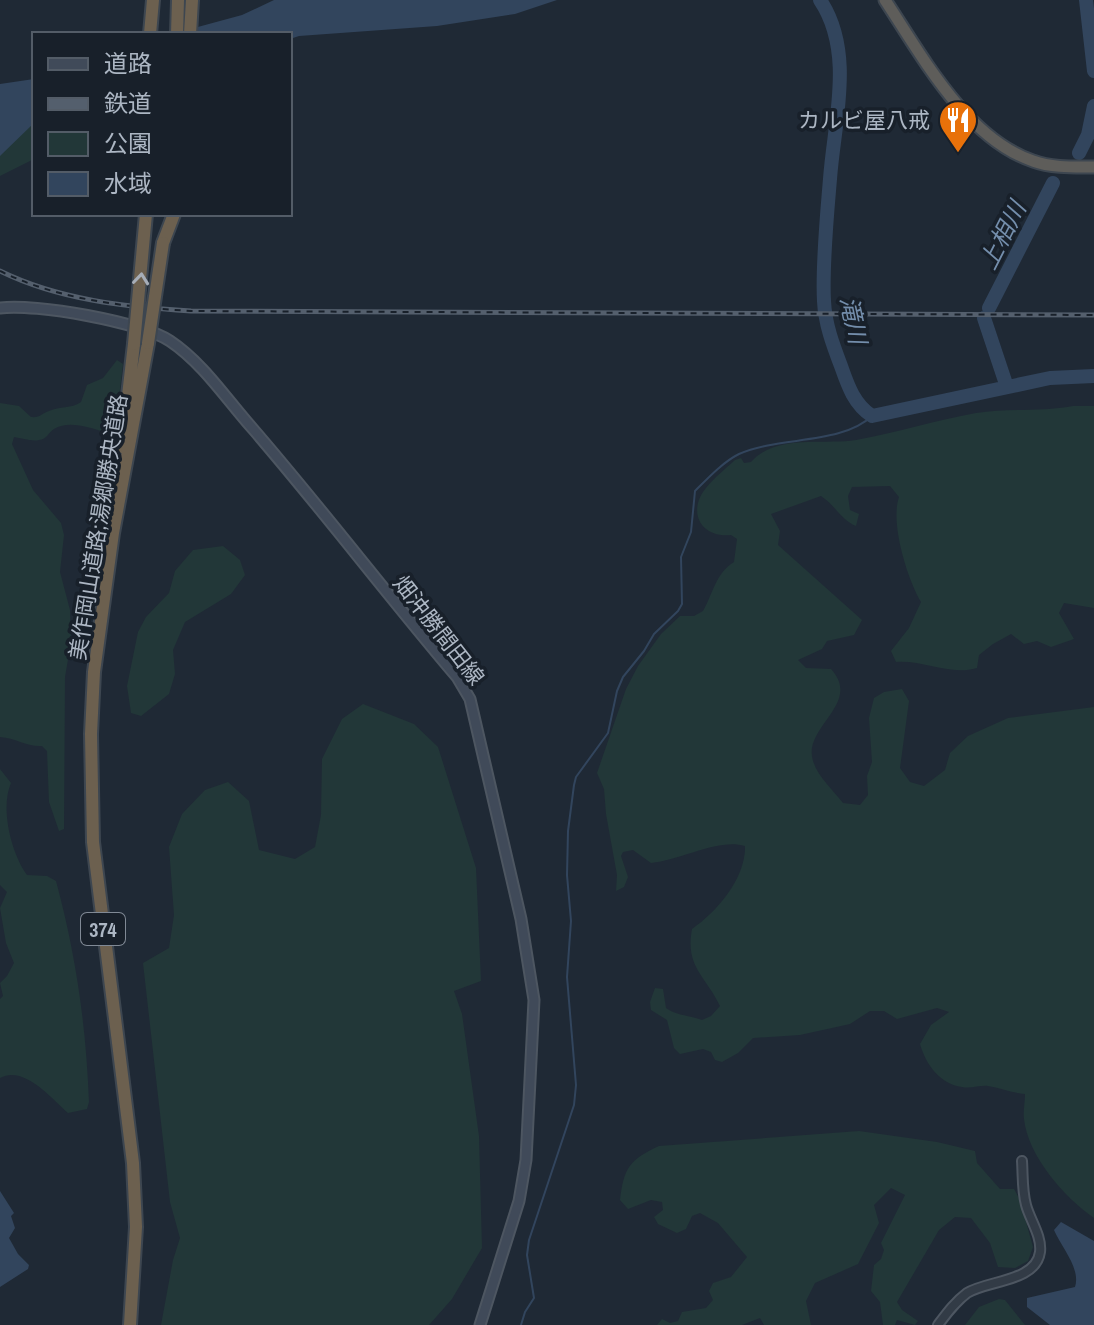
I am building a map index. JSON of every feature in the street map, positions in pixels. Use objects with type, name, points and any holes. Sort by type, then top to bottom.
[{"type":"highway","points":[[150,30],[153,0]]},
{"type":"highway","points":[[177,32],[178,0]]},
{"type":"highway","points":[[885,0],[943,89],[971,120],[1006,147],[1033,161],[1094,167]]},
{"type":"highway","points":[[190,32],[192,6]]},
{"type":"highway","points":[[113,533],[146,216]]},
{"type":"highway","name":"美作岡山道路;湯郷勝央道路","points":[[130,1325],[136,1227],[133,1163],[99,903],[90,784],[94,672],[113,533],[148,343],[166,216]]},
{"type":"highway","points":[[163,243],[173,216]]},
{"type":"main road","name":"畑沖勝間田線","points":[[0,308],[22,306],[128,324],[147,329],[189,355],[457,677],[470,699],[521,919],[534,1000],[526,1160],[519,1201],[480,1325]]},
{"type":"street","points":[[938,1325],[967,1293],[1022,1275],[1036,1263],[1040,1254],[1039,1241],[1026,1208],[1022,1161]]},
{"type":"green space","points":[[32,124],[32,160],[0,176],[0,153]]},
{"type":"green space","points":[[117,360],[123,364],[116,424],[104,432],[79,425],[60,426],[42,439],[33,441],[14,437],[12,444],[33,490],[61,523],[64,535],[60,572],[70,610],[71,642],[65,677],[64,829],[59,831],[49,802],[47,751],[42,746],[0,737],[0,403],[19,406],[31,417],[73,406],[81,402],[87,385],[103,378]]},
{"type":"green space","points":[[1094,406],[1094,608],[1064,603],[1059,613],[1074,639],[1051,647],[1037,641],[1024,644],[1011,634],[979,655],[977,668],[967,670],[896,662],[891,651],[909,628],[921,602],[901,550],[897,521],[899,497],[890,486],[852,487],[848,496],[850,510],[859,514],[856,526],[821,496],[771,514],[780,531],[778,545],[862,620],[854,635],[827,641],[822,649],[798,660],[806,668],[831,669],[839,682],[840,693],[836,705],[812,749],[818,772],[843,803],[860,805],[868,795],[867,776],[872,762],[869,718],[874,698],[884,692],[902,689],[909,701],[900,768],[910,782],[924,786],[945,770],[950,753],[968,736],[1008,718],[1094,707],[1094,1218],[1060,1187],[1032,1147],[1024,1116],[1025,1094],[988,1086],[954,1085],[941,1078],[930,1066],[920,1044],[931,1025],[949,1012],[937,1008],[897,1019],[884,1011],[870,1011],[850,1024],[800,1035],[753,1038],[738,1053],[722,1062],[703,1049],[680,1054],[674,1048],[667,1020],[651,1010],[650,1002],[655,988],[663,989],[666,1008],[702,1020],[720,1006],[694,962],[691,953],[692,929],[728,893],[741,870],[745,846],[712,847],[651,863],[633,850],[623,852],[621,856],[628,877],[624,887],[616,891],[617,875],[604,789],[597,773],[626,689],[638,666],[661,634],[680,616],[694,616],[703,611],[718,578],[734,562],[737,539],[704,528],[697,514],[700,497],[706,488],[735,460],[741,458],[744,463],[751,462],[761,453],[786,444],[856,440],[976,413]]},
{"type":"green space","points":[[223,546],[240,560],[245,575],[231,594],[185,622],[173,650],[175,674],[169,694],[141,716],[131,713],[127,686],[138,632],[146,617],[169,593],[175,571],[193,550]]},
{"type":"green space","points":[[363,704],[414,724],[438,747],[476,868],[481,981],[454,991],[462,1014],[479,1136],[482,1248],[452,1299],[429,1325],[161,1325],[180,1238],[170,1202],[143,963],[169,948],[174,915],[169,847],[182,814],[205,790],[228,782],[249,801],[259,850],[295,859],[315,847],[321,815],[322,759],[342,719]]},
{"type":"green space","points":[[0,769],[11,783],[7,817],[21,866],[27,875],[47,876],[56,881],[83,1018],[88,1073],[87,1109],[68,1113],[28,1079],[9,1075],[0,1078],[0,999],[3,996],[0,983],[14,963],[6,943],[0,908],[7,892],[0,885]]},
{"type":"green space","points":[[859,1131],[937,1142],[975,1151],[977,1163],[1000,1189],[1014,1189],[1020,1200],[1033,1247],[1028,1261],[1015,1268],[998,1267],[990,1243],[971,1218],[955,1217],[939,1230],[897,1302],[902,1310],[918,1321],[915,1325],[897,1320],[895,1325],[883,1325],[880,1302],[871,1291],[874,1265],[881,1259],[884,1250],[881,1243],[905,1195],[891,1188],[874,1205],[879,1223],[858,1264],[815,1283],[806,1301],[811,1325],[764,1325],[760,1318],[742,1325],[657,1325],[662,1319],[670,1323],[678,1321],[682,1312],[706,1308],[713,1300],[709,1291],[713,1283],[731,1277],[747,1257],[718,1223],[700,1213],[692,1216],[686,1229],[677,1233],[658,1224],[654,1217],[663,1210],[662,1202],[651,1200],[628,1209],[620,1200],[626,1173],[635,1161],[659,1146]]},
{"type":"green space","points":[[999,1299],[1005,1300],[1025,1325],[965,1325],[979,1307]]},
{"type":"water","points":[[274,0],[557,0],[515,14],[437,26],[292,38],[292,32],[179,32],[242,15]]},
{"type":"water","points":[[32,79],[32,125],[0,156],[0,84]]},
{"type":"water","points":[[0,1191],[14,1213],[11,1216],[15,1228],[9,1238],[29,1265],[28,1269],[0,1287]]},
{"type":"water","points":[[1061,1222],[1094,1241],[1094,1325],[1050,1325],[1027,1307],[1027,1298],[1075,1287],[1073,1265],[1054,1230]]},
{"type":"waterway","name":"滝川","points":[[820,0],[831,20],[840,64],[825,240],[825,310],[835,350],[856,400],[872,416],[1050,378],[1094,376]]},
{"type":"waterway","name":"上相川","points":[[1086,0],[1094,71]]},
{"type":"waterway","name":"上相川","points":[[1079,153],[1088,135],[1094,106]]},
{"type":"waterway","name":"上相川","points":[[989,308],[1053,183]]},
{"type":"waterway","name":"上相川","points":[[984,318],[1007,387]]},
{"type":"waterway","points":[[521,1325],[534,1298],[527,1255],[529,1240],[574,1105],[576,1085],[567,977],[571,921],[567,875],[568,831],[576,777],[608,733],[623,677],[654,634],[682,604],[681,557],[691,532],[695,491],[721,466],[739,454],[755,448],[844,432],[872,416]]},
{"type":"railway","points":[[0,271],[69,295],[118,304],[191,311],[1094,315]]},
{"type":"place","name":"カルビ屋八戒","points":[[958,154]]}]
